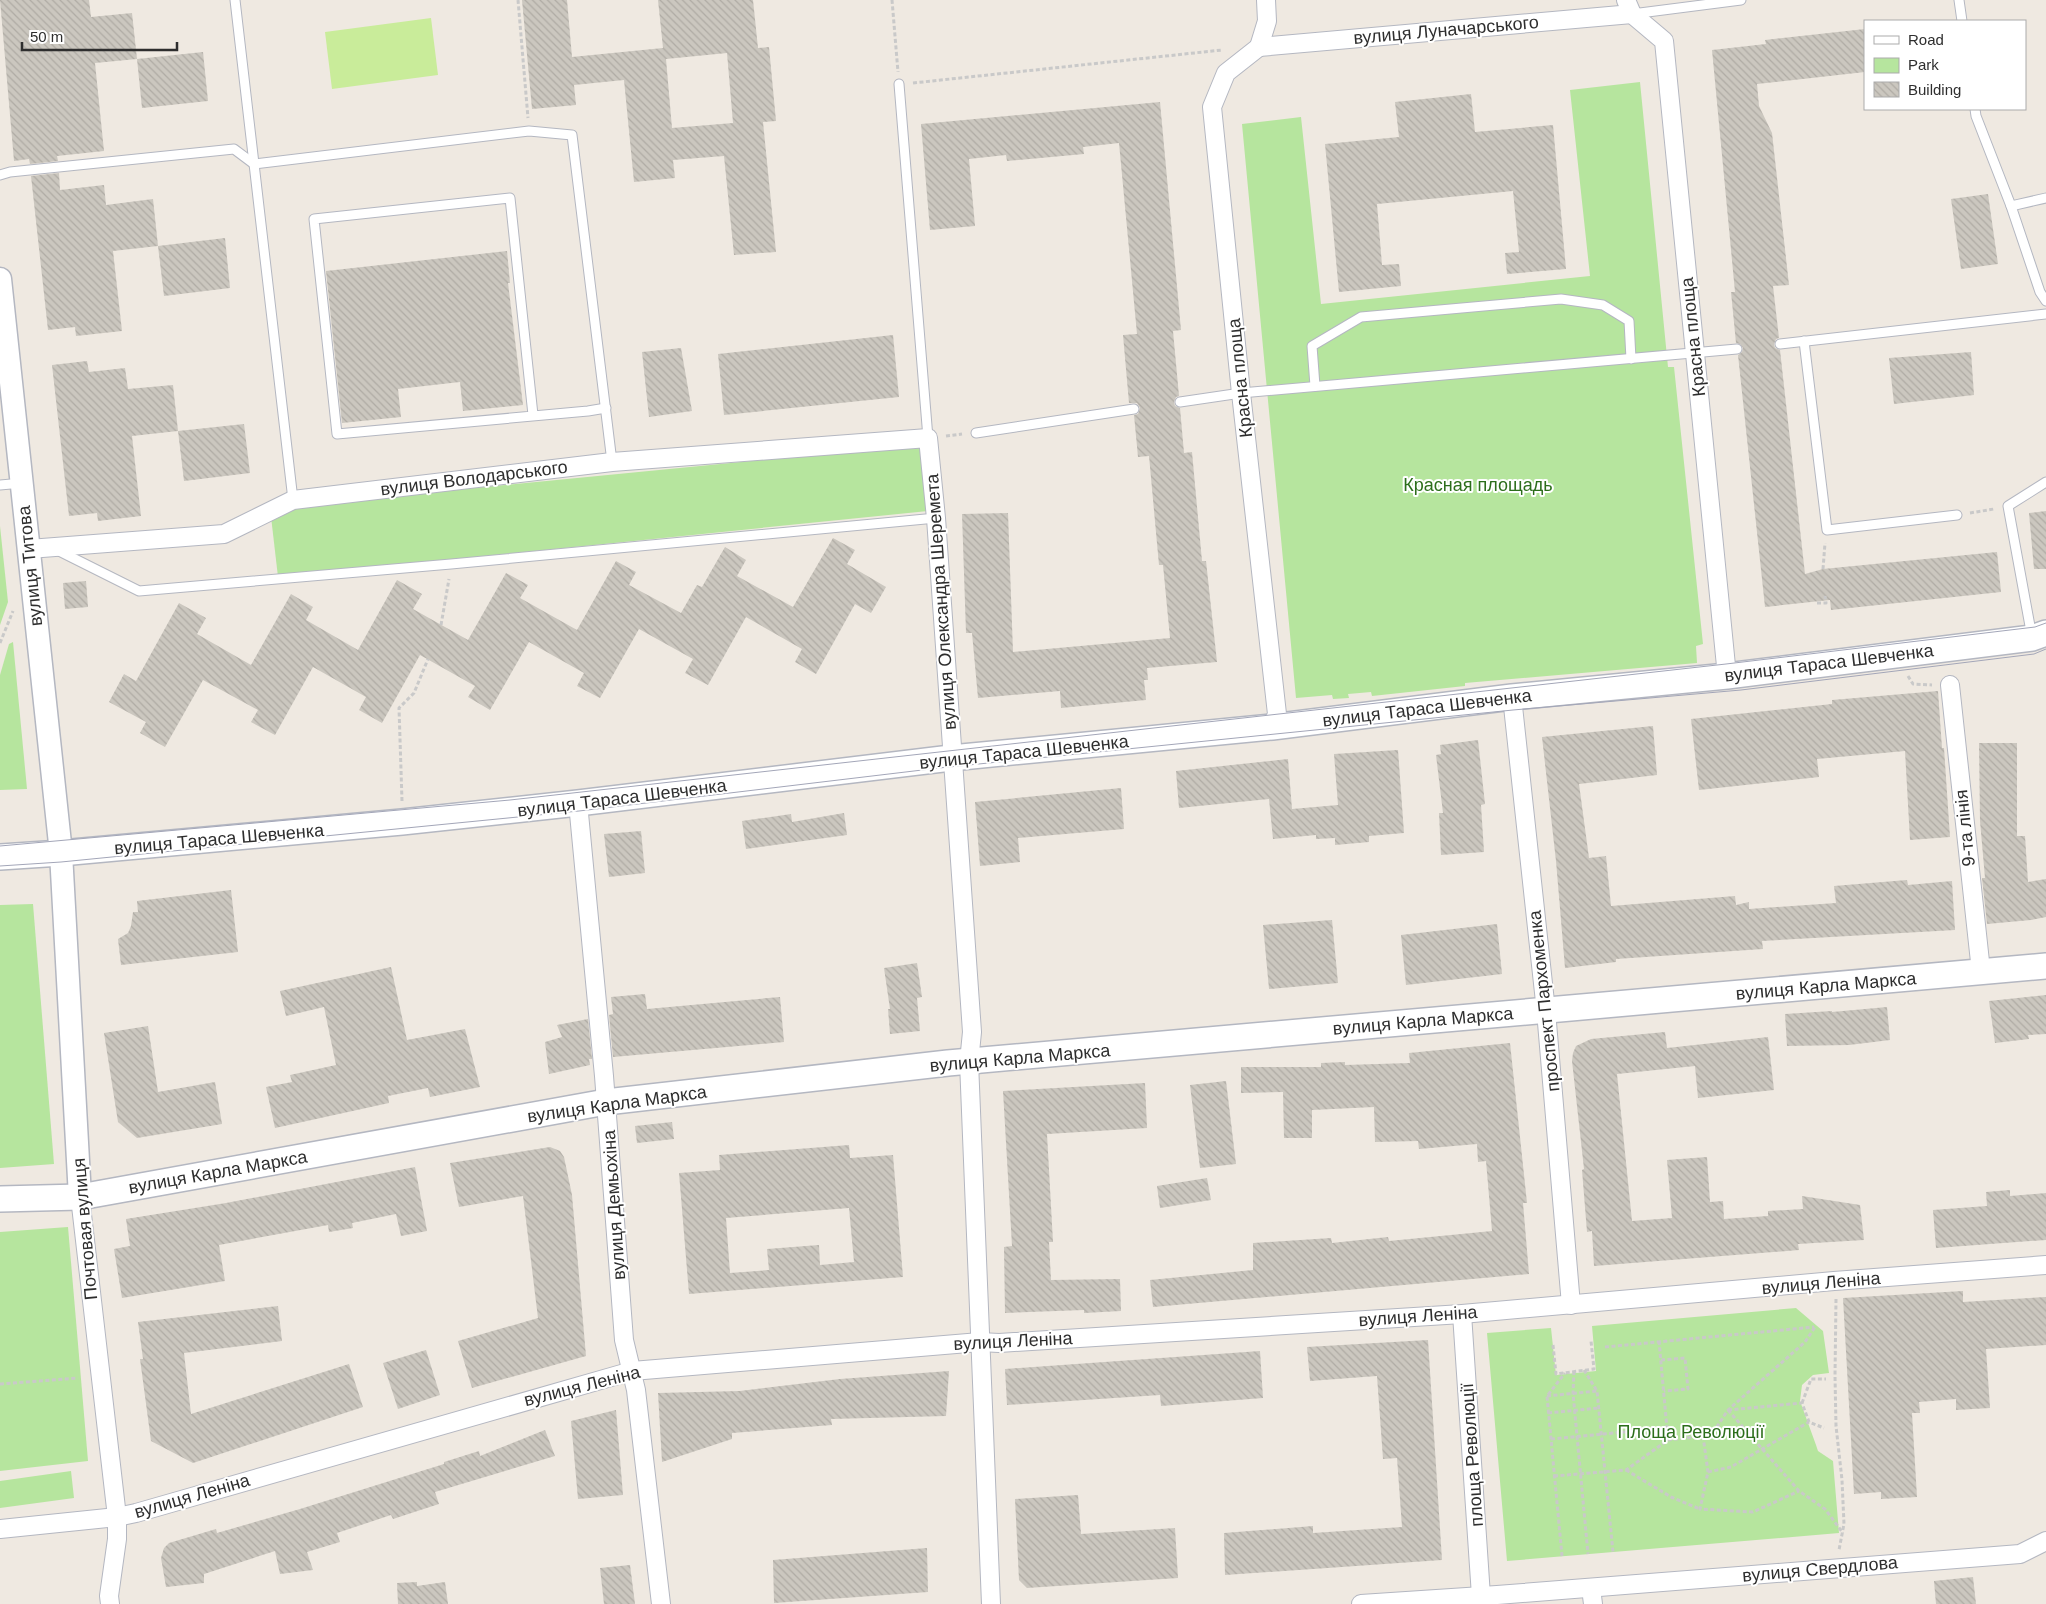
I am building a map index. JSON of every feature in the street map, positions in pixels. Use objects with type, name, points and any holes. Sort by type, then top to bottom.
[{"type":"main road","name":"вулиця Тараса Шевченка","points":[[0,857],[402,822],[578,804],[952,758],[1272,727],[1512,697],[1727,676],[2039,635]]},
{"type":"main road","name":"вулиця Карла Маркса","points":[[0,1199],[80,1197],[606,1102],[969,1062],[2046,966]]},
{"type":"street","points":[[1259,47],[1267,21],[1266,0]]},
{"type":"street","name":"вулиця Луначарського","points":[[1259,47],[1629,7]]},
{"type":"street","name":"Красна площа","points":[[1629,7],[1664,41],[1727,676]]},
{"type":"street","name":"Красна площа","points":[[1259,47],[1226,73],[1212,107],[1241,392],[1277,714],[1272,727]]},
{"type":"street","name":"вулиця Титова","points":[[0,279],[11,484],[39,548],[60,853]]},
{"type":"street","name":"вулиця Володарського","points":[[39,548],[224,534],[293,500],[612,462],[928,438]]},
{"type":"street","name":"вулиця Олександра Шеремета","points":[[928,438],[936,518],[972,1032],[969,1062],[991,1604]]},
{"type":"street","name":"9-та лінія","points":[[1950,685],[1981,972]]},
{"type":"street","name":"проспект Пархоменка","points":[[1512,697],[1546,1011],[1572,1305]]},
{"type":"street","name":"вулиця Демьохіна","points":[[578,804],[606,1102],[624,1340],[636,1390],[661,1604]]},
{"type":"street","name":"Почтовая вулиця","points":[[60,853],[80,1197],[117,1517],[117,1539],[109,1596],[110,1604]]},
{"type":"street","name":"вулиця Леніна","points":[[0,1529],[117,1517],[632,1371],[980,1342],[999,1343],[1462,1314],[1834,1281],[2046,1265]]},
{"type":"street","name":"площа Революції","points":[[1462,1314],[1481,1596]]},
{"type":"street","name":"вулиця Свердлова","points":[[1592,1596],[1836,1567],[2020,1554],[2046,1540]]},
{"type":"street","points":[[1361,1604],[1481,1596],[1592,1596]]},
{"type":"lane","points":[[235,0],[293,500]]},
{"type":"lane","points":[[1629,7],[1741,0]]},
{"type":"lane","points":[[1959,0],[1962,20]]},
{"type":"lane","points":[[900,84],[928,438]]},
{"type":"lane","points":[[1975,110],[2046,301]]},
{"type":"lane","points":[[0,175],[10,172],[234,149],[254,164],[529,131],[572,135],[612,462]]},
{"type":"lane","points":[[534,416],[510,198],[314,219],[336,434],[534,416],[606,408]]},
{"type":"lane","points":[[2011,206],[2046,198]]},
{"type":"lane","points":[[1315,386],[1312,346],[1361,317],[1561,299],[1603,305],[1629,321],[1631,359]]},
{"type":"lane","points":[[1780,344],[2046,314]]},
{"type":"lane","points":[[1804,341],[1827,530],[1957,515]]},
{"type":"lane","points":[[1180,402],[1241,392],[1737,349]]},
{"type":"lane","points":[[976,433],[1134,409]]},
{"type":"lane","points":[[2039,635],[2008,506],[2046,482]]},
{"type":"lane","points":[[39,548],[139,591],[451,564],[936,518]]},
{"type":"path","points":[[518,0],[529,131]]},
{"type":"path","points":[[892,0],[900,84],[1259,47]]},
{"type":"path","points":[[928,438],[976,433]]},
{"type":"path","points":[[1957,515],[2008,506]]},
{"type":"path","points":[[1823,569],[1827,530]]},
{"type":"path","points":[[442,625],[451,564]]},
{"type":"path","points":[[1817,604],[1826,603],[1826,596]]},
{"type":"path","points":[[0,643],[15,604]]},
{"type":"path","points":[[402,822],[399,708],[414,694],[428,659]]},
{"type":"path","points":[[1834,1281],[1836,1306],[1836,1426],[1842,1480],[1844,1524],[1836,1567]]},
{"type":"path","points":[[1554,1476],[1626,1470],[1668,1440],[1703,1436],[1716,1428],[1728,1410],[1805,1342],[1815,1327],[1605,1347]]},
{"type":"path","points":[[1553,1345],[1556,1374],[1594,1369],[1591,1341]]},
{"type":"path","points":[[1659,1341],[1668,1440]]},
{"type":"path","points":[[1661,1360],[1685,1358],[1687,1375],[1688,1388],[1664,1391]]},
{"type":"path","points":[[1584,1370],[1597,1391],[1613,1552]]},
{"type":"path","points":[[1574,1371],[1573,1393],[1588,1554]]},
{"type":"path","points":[[1562,1556],[1546,1396],[1565,1372]]},
{"type":"path","points":[[0,1384],[78,1378]]},
{"type":"path","points":[[1824,1428],[1809,1422],[1802,1403],[1811,1379],[1826,1379]]},
{"type":"path","points":[[1546,1396],[1597,1391]]},
{"type":"path","points":[[1728,1410],[1802,1403]]},
{"type":"path","points":[[1548,1413],[1599,1408]]},
{"type":"path","points":[[1728,1410],[1799,1491],[1825,1510],[1843,1533]]},
{"type":"path","points":[[1708,1472],[1731,1467],[1809,1422]]},
{"type":"path","points":[[1551,1439],[1667,1428]]},
{"type":"path","points":[[1700,1509],[1708,1472],[1703,1436]]},
{"type":"path","points":[[1626,1470],[1671,1497],[1700,1509],[1753,1512],[1799,1491]]},
{"type":"green space","points":[[431,18],[438,75],[332,89],[325,32]]},
{"type":"green space","name":"Красная площадь","points":[[1640,82],[1668,367],[1674,367],[1703,644],[1696,646],[1697,663],[1465,683],[1465,686],[1372,696],[1371,692],[1348,694],[1349,698],[1333,699],[1332,695],[1296,698],[1242,124],[1301,117],[1321,304],[1590,276],[1570,90]]},
{"type":"green space","points":[[924,444],[928,511],[278,577],[270,508]]},
{"type":"green space","points":[[0,526],[8,602],[0,625]]},
{"type":"green space","points":[[13,642],[27,789],[0,790],[0,675],[9,644]]},
{"type":"green space","points":[[33,904],[54,1164],[0,1168],[0,905]]},
{"type":"green space","points":[[68,1227],[88,1461],[0,1471],[0,1232]]},
{"type":"green space","name":"Площа Революції","points":[[1796,1308],[1823,1331],[1829,1373],[1813,1375],[1802,1385],[1800,1401],[1818,1451],[1833,1461],[1839,1533],[1507,1561],[1487,1333],[1551,1328],[1556,1375],[1596,1371],[1592,1326]]},
{"type":"green space","points":[[71,1471],[74,1498],[0,1508],[0,1481]]},
{"type":"building","points":[[0,0],[89,0],[91,17],[132,13],[137,59],[95,63],[104,151],[57,156],[58,161],[30,164],[29,159],[14,161]]},
{"type":"building","points":[[522,0],[567,0],[572,57],[663,48],[658,0],[753,0],[758,48],[769,47],[776,121],[763,122],[776,252],[734,255],[724,156],[673,160],[675,178],[634,182],[624,80],[574,85],[576,105],[532,109]],"holes":[[[727,53],[733,123],[672,128],[666,59]]]},
{"type":"building","points":[[1864,29],[1864,72],[1757,84],[1759,106],[1772,133],[1789,285],[1773,286],[1779,338],[1776,339],[1774,344],[1775,348],[1780,350],[1805,574],[1823,569],[1997,552],[2001,592],[1831,610],[1830,600],[1765,607],[1738,355],[1742,352],[1743,348],[1740,344],[1736,343],[1731,292],[1735,292],[1712,50],[1766,44],[1765,40]]},
{"type":"building","points":[[203,52],[208,101],[142,108],[137,59]]},
{"type":"building","points":[[1471,94],[1475,132],[1553,125],[1566,269],[1507,274],[1505,253],[1519,252],[1513,191],[1377,204],[1382,265],[1399,264],[1401,286],[1339,292],[1325,144],[1399,137],[1395,102]]},
{"type":"building","points":[[1160,102],[1181,330],[1173,331],[1179,396],[1176,397],[1174,402],[1175,406],[1180,408],[1184,453],[1192,452],[1202,561],[1206,561],[1217,662],[1147,668],[1148,680],[1144,680],[1146,700],[1061,708],[1060,691],[978,698],[972,633],[966,633],[962,514],[1008,513],[1013,652],[1170,638],[1163,565],[1159,565],[1149,456],[1138,457],[1134,415],[1138,414],[1140,408],[1137,403],[1129,403],[1123,335],[1137,334],[1119,143],[1083,147],[1084,154],[1007,161],[1006,155],[969,159],[975,226],[930,230],[921,124]]},
{"type":"building","points":[[59,173],[60,190],[104,185],[106,205],[153,199],[158,246],[113,251],[122,331],[76,336],[75,327],[48,330],[31,176]]},
{"type":"building","points":[[1988,194],[1998,264],[1961,269],[1951,199]]},
{"type":"building","points":[[225,238],[230,288],[164,296],[158,246]]},
{"type":"building","points":[[507,251],[510,283],[508,283],[523,405],[463,411],[460,382],[398,389],[401,417],[342,423],[326,271]]},
{"type":"building","points":[[893,335],[899,397],[724,415],[718,354]]},
{"type":"building","points":[[681,348],[692,411],[649,417],[642,352]]},
{"type":"building","points":[[1971,352],[1974,395],[1894,404],[1889,358]]},
{"type":"building","points":[[87,361],[89,372],[125,368],[128,389],[173,385],[178,431],[132,436],[141,516],[98,521],[97,513],[69,516],[52,365]]},
{"type":"building","points":[[244,424],[250,473],[184,481],[178,431]]},
{"type":"building","points":[[2046,511],[2046,569],[2034,569],[2029,513]]},
{"type":"building","points":[[833,538],[855,550],[847,564],[886,587],[871,613],[855,604],[816,674],[795,662],[802,649],[746,617],[708,685],[685,673],[693,659],[639,629],[600,698],[577,686],[584,673],[529,642],[490,710],[468,697],[475,686],[420,655],[382,723],[359,710],[366,697],[313,667],[275,735],[251,722],[258,710],[203,680],[165,747],[140,733],[146,722],[109,702],[124,674],[136,681],[179,603],[206,618],[197,634],[251,665],[291,594],[313,607],[306,620],[358,650],[397,580],[422,594],[413,609],[468,640],[506,573],[528,585],[520,598],[577,630],[616,561],[636,572],[629,585],[681,613],[697,585],[702,587],[725,547],[746,560],[737,576],[793,607]]},
{"type":"building","points":[[86,581],[88,607],[65,609],[63,583]]},
{"type":"building","points":[[1938,691],[1950,837],[1910,840],[1905,751],[1817,759],[1819,777],[1699,790],[1691,719],[1832,704],[1832,700]]},
{"type":"building","points":[[1653,726],[1657,775],[1579,784],[1589,858],[1606,856],[1611,906],[1735,896],[1736,905],[1749,902],[1749,909],[1836,903],[1834,886],[1907,880],[1908,885],[1952,881],[1955,930],[1762,941],[1763,949],[1616,959],[1616,962],[1565,968],[1556,861],[1542,737]]},
{"type":"building","points":[[1478,740],[1485,804],[1481,805],[1484,852],[1441,855],[1439,813],[1443,813],[1436,755],[1441,754],[1440,745]]},
{"type":"building","points":[[1979,743],[2017,743],[2017,836],[2025,836],[2028,882],[2046,879],[2046,917],[1987,924],[1982,878],[1985,878],[1980,821]]},
{"type":"building","points":[[1398,750],[1404,833],[1369,836],[1369,842],[1335,845],[1335,838],[1316,839],[1316,835],[1273,839],[1269,799],[1179,808],[1176,771],[1288,759],[1292,809],[1338,805],[1334,754]]},
{"type":"building","points":[[1121,788],[1124,829],[1018,838],[1020,862],[980,866],[975,802]]},
{"type":"building","points":[[844,813],[847,835],[746,849],[742,821],[791,814],[792,822]]},
{"type":"building","points":[[641,831],[645,873],[609,877],[604,834]]},
{"type":"building","points":[[231,890],[238,952],[121,965],[118,939],[128,933],[133,912],[138,912],[137,901]]},
{"type":"building","points":[[1332,920],[1338,983],[1269,989],[1263,925]]},
{"type":"building","points":[[1497,924],[1502,974],[1406,985],[1401,935]]},
{"type":"building","points":[[917,963],[922,997],[917,998],[920,1031],[890,1034],[888,1009],[890,1009],[884,968]]},
{"type":"building","points":[[391,967],[407,1040],[465,1029],[480,1087],[430,1097],[428,1088],[388,1096],[389,1103],[275,1128],[266,1087],[292,1082],[290,1075],[336,1065],[324,1007],[286,1016],[280,991]]},
{"type":"building","points":[[645,994],[647,1009],[780,997],[784,1042],[613,1057],[609,1015],[613,1014],[611,997]]},
{"type":"building","points":[[2046,995],[2046,1034],[2028,1035],[2029,1039],[1995,1043],[1989,1001]]},
{"type":"building","points":[[1887,1007],[1890,1040],[1849,1045],[1787,1046],[1785,1014]]},
{"type":"building","points":[[588,1019],[592,1059],[589,1059],[590,1065],[549,1074],[545,1042],[562,1037],[557,1025]]},
{"type":"building","points":[[148,1026],[158,1092],[215,1082],[222,1124],[137,1138],[118,1122],[104,1033]]},
{"type":"building","points":[[1665,1032],[1667,1048],[1768,1037],[1774,1090],[1698,1098],[1695,1066],[1617,1074],[1632,1221],[1672,1218],[1667,1160],[1707,1157],[1710,1202],[1723,1201],[1724,1219],[1768,1216],[1768,1211],[1803,1209],[1802,1196],[1860,1205],[1864,1240],[1798,1244],[1799,1250],[1594,1266],[1592,1231],[1587,1232],[1582,1170],[1584,1169],[1572,1061],[1573,1053],[1576,1046],[1591,1039]]},
{"type":"building","points":[[1510,1043],[1527,1203],[1523,1203],[1529,1274],[1153,1307],[1150,1280],[1253,1270],[1253,1243],[1331,1238],[1332,1243],[1388,1237],[1389,1241],[1492,1231],[1486,1161],[1478,1162],[1477,1144],[1419,1149],[1418,1141],[1375,1142],[1374,1107],[1312,1110],[1312,1138],[1284,1138],[1283,1092],[1241,1093],[1241,1067],[1321,1067],[1321,1063],[1345,1062],[1345,1065],[1410,1063],[1409,1053]]},
{"type":"building","points":[[1226,1081],[1236,1164],[1200,1168],[1190,1085]]},
{"type":"building","points":[[1145,1083],[1147,1128],[1047,1134],[1053,1242],[1049,1242],[1051,1280],[1120,1279],[1121,1311],[1084,1313],[1084,1310],[1005,1313],[1004,1247],[1012,1246],[1003,1091]]},
{"type":"building","points":[[672,1122],[674,1139],[637,1143],[635,1126]]},
{"type":"building","points":[[849,1145],[850,1158],[893,1155],[903,1277],[689,1294],[679,1173],[720,1170],[719,1155]],"holes":[[[849,1208],[854,1262],[820,1265],[819,1245],[767,1249],[769,1270],[730,1273],[726,1218]]]},
{"type":"building","points":[[550,1147],[560,1151],[564,1157],[572,1195],[586,1356],[472,1388],[458,1341],[538,1318],[523,1196],[459,1207],[450,1163]]},
{"type":"building","points":[[415,1167],[427,1231],[401,1236],[396,1214],[352,1223],[353,1228],[329,1232],[328,1225],[219,1245],[225,1281],[122,1298],[114,1249],[130,1246],[126,1219],[226,1203]]},
{"type":"building","points":[[1207,1178],[1211,1200],[1160,1208],[1157,1186]]},
{"type":"building","points":[[2010,1190],[2010,1196],[2046,1193],[2046,1240],[1936,1248],[1933,1210],[1987,1206],[1986,1192]]},
{"type":"building","points":[[1963,1291],[1963,1302],[2046,1297],[2046,1345],[1986,1349],[1990,1408],[1956,1410],[1956,1399],[1919,1402],[1920,1413],[1912,1413],[1917,1497],[1881,1499],[1881,1492],[1854,1494],[1843,1298]]},
{"type":"building","points":[[278,1306],[282,1341],[184,1353],[191,1414],[349,1364],[363,1407],[193,1463],[151,1441],[140,1359],[143,1359],[138,1322]]},
{"type":"building","points":[[1428,1340],[1442,1560],[1225,1575],[1224,1533],[1313,1526],[1313,1533],[1402,1527],[1397,1458],[1383,1459],[1377,1376],[1310,1381],[1307,1347]]},
{"type":"building","points":[[426,1350],[440,1395],[398,1409],[383,1363]]},
{"type":"building","points":[[1260,1351],[1263,1398],[1161,1406],[1160,1395],[1007,1405],[1005,1369]]},
{"type":"building","points":[[949,1371],[946,1416],[831,1419],[832,1425],[732,1433],[732,1439],[662,1462],[658,1393],[740,1391],[840,1379]]},
{"type":"building","points":[[616,1410],[623,1495],[578,1499],[571,1421]]},
{"type":"building","points":[[545,1430],[555,1456],[435,1492],[439,1504],[393,1519],[391,1515],[337,1533],[340,1542],[307,1552],[313,1570],[280,1574],[275,1551],[204,1574],[204,1583],[166,1587],[161,1558],[164,1548],[169,1543],[216,1529],[217,1533],[300,1509],[444,1464],[444,1462],[479,1451],[480,1456]]},
{"type":"building","points":[[1078,1495],[1081,1534],[1175,1528],[1178,1578],[1027,1588],[1019,1580],[1015,1499]]},
{"type":"building","points":[[927,1548],[928,1592],[774,1603],[773,1560]]},
{"type":"building","points":[[630,1565],[635,1604],[604,1604],[600,1568]]},
{"type":"building","points":[[1973,1577],[1976,1604],[1936,1604],[1934,1581]]},
{"type":"building","points":[[417,1582],[417,1586],[445,1582],[448,1604],[398,1604],[397,1583]]},
{"type":"tram line","points":[[0,846],[510,800],[1726,664],[2035,627],[2046,623]]},
{"type":"tram line","points":[[0,866],[61,862],[579,811],[939,768],[1513,710],[1741,690],[2034,654],[2046,649]]}]
